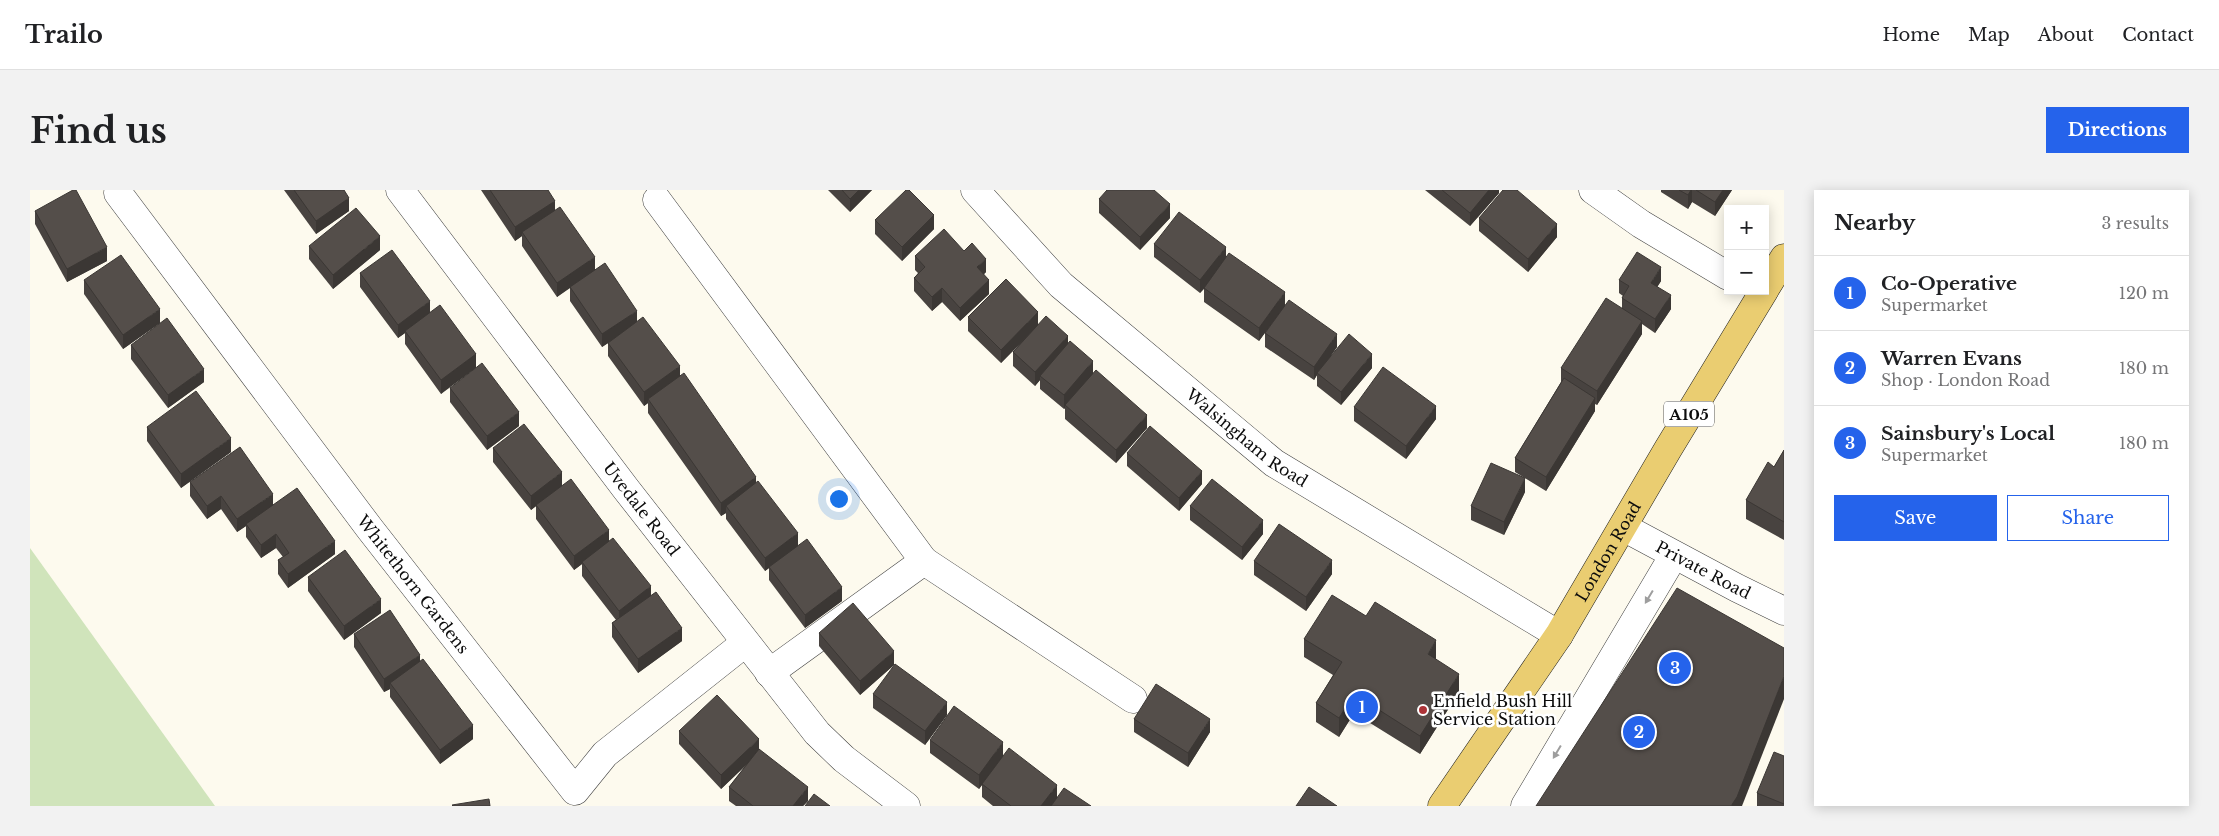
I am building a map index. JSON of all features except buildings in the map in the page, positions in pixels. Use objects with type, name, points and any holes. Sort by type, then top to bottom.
[{"type":"main road","name":"London Road","points":[[1769,280],[1784,258]]},
{"type":"main road","name":"London Road","points":[[1452,803],[1559,635],[1759,295]]},
{"type":"street","name":"Uvedale Road","points":[[400,190],[626,489],[817,733],[844,759],[906,806]]},
{"type":"street","name":"Walsingham Road","points":[[975,190],[1062,285],[1274,463],[1559,635]]},
{"type":"street","points":[[1593,190],[1641,224],[1724,274]]},
{"type":"street","name":"Whitethorn Gardens","points":[[118,193],[573,799],[604,754],[745,642]]},
{"type":"street","points":[[657,200],[924,561],[1133,699]]},
{"type":"street","name":"Private Road","points":[[1623,527],[1784,611]]},
{"type":"street","points":[[1525,806],[1674,555]]},
{"type":"street","points":[[769,673],[924,561]]},
{"type":"green space","points":[[30,548],[215,806],[30,806]]},
{"type":"place","name":"Sainsbury's Local","points":[[1675,668]]},
{"type":"place","name":"Co-Operative","points":[[1362,707]]},
{"type":"place","name":"Enfield Bush Hill Service Station","points":[[1423,710]]},
{"type":"place","name":"Warren Evans","points":[[1639,732]]}]
